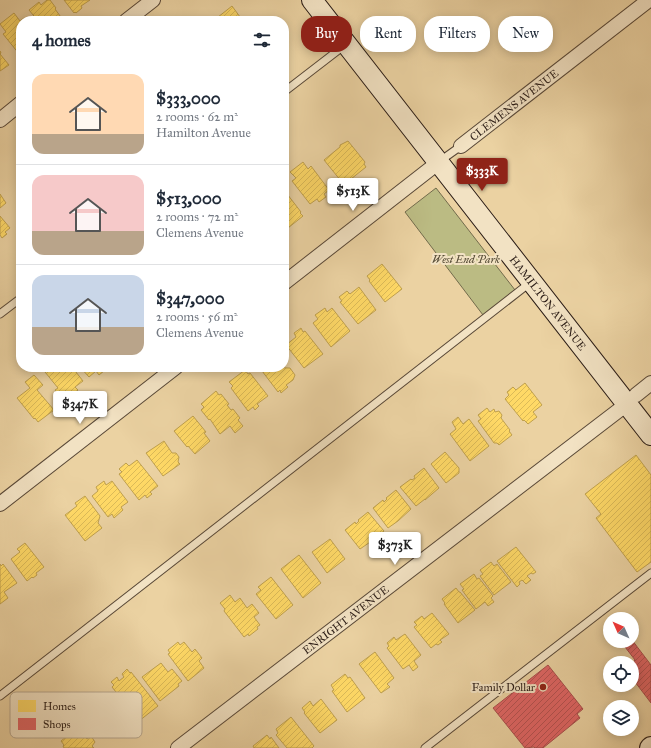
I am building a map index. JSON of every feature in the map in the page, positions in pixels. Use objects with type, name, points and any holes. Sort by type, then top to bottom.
[{"type":"street","points":[[132,16],[153,0]]},
{"type":"street","name":"HAMILTON AVENUE","points":[[312,0],[324,16]]},
{"type":"street","name":"CLEMENS AVENUE","points":[[461,146],[649,0]]},
{"type":"street","name":"HAMILTON AVENUE","points":[[352,52],[532,282],[632,400],[651,435]]},
{"type":"street","points":[[0,120],[16,108]]},
{"type":"street","name":"CLEMENS AVENUE","points":[[289,279],[439,162]]},
{"type":"street","points":[[0,504],[170,372]]},
{"type":"street","name":"ENRIGHT AVENUE","points":[[178,748],[632,400],[651,383]]},
{"type":"lane","points":[[289,88],[336,52]]},
{"type":"lane","name":"CLEMENS AVENUE","points":[[439,162],[461,146]]},
{"type":"lane","points":[[0,696],[532,282]]},
{"type":"lane","points":[[0,314],[16,302]]},
{"type":"lane","points":[[425,748],[651,573]]},
{"type":"green space","name":"West End Park","points":[[436,188],[515,290],[483,315],[405,212]]},
{"type":"building: Homes","points":[[47,0],[50,0],[60,16],[34,16],[29,10],[39,2],[41,5]]},
{"type":"building: Homes","points":[[64,0],[90,0],[81,6],[82,8],[76,13],[74,13]]},
{"type":"building: Homes","points":[[232,6],[239,16],[219,16]]},
{"type":"building: Homes","points":[[14,13],[16,16],[16,50],[3,34],[6,32],[0,24]]},
{"type":"building: Homes","points":[[0,54],[9,65],[0,71]]},
{"type":"building: Homes","points":[[348,141],[365,162],[364,164],[366,167],[346,183],[343,180],[341,181],[324,160],[340,147],[340,145]]},
{"type":"building: Homes","points":[[303,162],[308,169],[311,166],[329,190],[324,194],[326,197],[319,202],[317,199],[310,204],[292,181],[296,178],[290,172]]},
{"type":"building: Homes","points":[[0,194],[6,203],[0,208]]},
{"type":"building: Homes","points":[[289,196],[301,212],[300,213],[303,216],[289,227]]},
{"type":"building: Homes","points":[[0,216],[10,228],[5,232],[7,234],[2,238],[0,235]]},
{"type":"building: Homes","points":[[382,264],[402,289],[385,302],[369,281],[370,280],[367,276]]},
{"type":"building: Homes","points":[[359,287],[376,310],[358,324],[340,302],[342,301],[339,297],[347,291],[350,294]]},
{"type":"building: Homes","points":[[325,308],[327,312],[332,308],[350,331],[331,347],[313,323],[318,319],[315,315]]},
{"type":"building: Homes","points":[[301,328],[323,354],[304,368],[289,349],[289,343],[296,337],[294,333]]},
{"type":"building: Homes","points":[[290,368],[295,375],[293,380],[286,385],[288,387],[281,393],[280,390],[278,392],[263,372],[289,372]]},
{"type":"building: Homes","points":[[45,372],[76,372],[83,381],[75,387],[78,390],[63,402],[55,390],[58,388]]},
{"type":"building: Homes","points":[[84,372],[95,372],[89,377]]},
{"type":"building: Homes","points":[[242,372],[246,372],[248,374],[250,373],[268,396],[257,404],[259,406],[255,410],[253,407],[248,411],[231,388],[233,386],[229,382]]},
{"type":"building: Homes","points":[[34,375],[43,385],[37,390],[54,410],[38,422],[17,398],[30,388],[25,382]]},
{"type":"building: Homes","points":[[525,383],[542,405],[533,412],[537,417],[528,424],[524,420],[523,421],[505,399],[509,395],[507,392],[513,387],[516,390]]},
{"type":"building: Homes","points":[[216,391],[219,395],[221,394],[229,404],[227,405],[231,410],[233,409],[240,418],[238,420],[243,426],[235,433],[230,426],[220,434],[210,419],[209,420],[201,410],[204,407],[201,404]]},
{"type":"building: Homes","points":[[487,408],[490,412],[494,409],[495,412],[499,411],[502,415],[501,418],[512,435],[499,445],[494,443],[478,421],[481,419],[478,415]]},
{"type":"building: Homes","points":[[193,416],[206,432],[204,433],[210,441],[195,454],[174,431]]},
{"type":"building: Homes","points":[[458,417],[463,424],[469,419],[489,446],[470,461],[450,434],[456,429],[452,422]]},
{"type":"building: Homes","points":[[164,441],[172,453],[176,453],[179,457],[178,462],[180,464],[163,476],[146,453]]},
{"type":"building: Homes","points":[[445,452],[459,468],[459,473],[446,483],[431,464]]},
{"type":"building: Homes","points":[[636,455],[651,475],[651,562],[637,572],[596,518],[601,514],[585,494]]},
{"type":"building: Homes","points":[[137,460],[158,486],[150,492],[152,494],[147,498],[145,495],[139,500],[119,474],[122,472],[119,469],[126,463],[129,466]]},
{"type":"building: Homes","points":[[424,468],[439,488],[416,506],[400,487],[411,479],[412,480],[415,478],[414,476]]},
{"type":"building: Homes","points":[[104,481],[106,485],[112,481],[128,502],[121,507],[123,510],[114,518],[112,514],[108,517],[92,496],[98,491],[96,487]]},
{"type":"building: Homes","points":[[396,490],[411,509],[388,528],[373,508],[383,500],[384,502],[387,499],[386,498]]},
{"type":"building: Homes","points":[[85,496],[100,516],[98,523],[102,528],[85,541],[65,515],[77,506],[75,503]]},
{"type":"building: Homes","points":[[368,512],[384,531],[360,549],[345,530],[355,522],[356,524],[359,521],[358,520]]},
{"type":"building: Homes","points":[[330,539],[345,559],[327,573],[312,552]]},
{"type":"building: Homes","points":[[25,543],[44,567],[36,573],[37,575],[27,581],[11,559],[20,552],[17,549]]},
{"type":"building: Homes","points":[[516,547],[536,572],[527,576],[531,580],[526,584],[522,580],[519,582],[520,584],[517,587],[497,561]]},
{"type":"building: Homes","points":[[299,555],[321,583],[303,598],[281,569]]},
{"type":"building: Homes","points":[[491,562],[494,566],[497,564],[511,582],[494,595],[480,576],[483,574],[480,570]]},
{"type":"building: Homes","points":[[0,564],[1,566],[3,564],[17,583],[4,592],[8,598],[0,604]]},
{"type":"building: Homes","points":[[474,574],[493,596],[491,598],[494,602],[488,606],[485,602],[476,609],[462,590],[464,589],[460,584]]},
{"type":"building: Homes","points":[[271,577],[293,605],[276,619],[256,594],[261,590],[258,587]]},
{"type":"building: Homes","points":[[456,588],[475,610],[458,623],[442,599]]},
{"type":"building: Homes","points":[[230,595],[235,602],[240,598],[247,608],[252,604],[259,613],[254,617],[260,625],[257,627],[258,629],[249,636],[248,634],[244,637],[224,611],[225,609],[220,603]]},
{"type":"building: Homes","points":[[432,613],[449,634],[440,640],[442,642],[431,648],[414,627],[417,625],[414,622],[422,616],[424,619]]},
{"type":"building: Homes","points":[[405,634],[421,655],[414,661],[418,667],[413,671],[409,665],[403,669],[387,648],[389,646],[387,643],[394,637],[396,640]]},
{"type":"building: Homes","points":[[178,642],[180,645],[184,642],[192,652],[195,649],[202,658],[199,661],[204,668],[188,681],[168,654],[170,653],[168,650]]},
{"type":"building: Homes","points":[[375,652],[394,678],[387,684],[390,687],[381,693],[359,664]]},
{"type":"building: Homes","points":[[161,663],[168,672],[172,669],[182,681],[178,684],[179,686],[160,701],[142,677]]},
{"type":"building: Homes","points":[[127,669],[130,673],[131,672],[158,706],[142,719],[142,692],[116,692],[112,687],[114,685],[111,682],[117,677],[119,681],[124,677],[122,674]]},
{"type":"building: Homes","points":[[345,674],[348,678],[350,677],[365,698],[347,712],[332,691],[334,690],[331,685]]},
{"type":"building: Homes","points":[[321,699],[337,720],[320,733],[304,713],[305,712],[302,708],[310,701],[313,706]]},
{"type":"building: Homes","points":[[291,717],[314,746],[312,748],[287,748],[276,735],[278,733],[276,729]]},
{"type":"building: Homes","points":[[267,735],[270,739],[271,737],[279,748],[254,748],[253,746]]},
{"type":"building: Homes","points":[[65,738],[92,738],[95,742],[92,746],[94,748],[64,748],[61,741]]},
{"type":"building: Shops","points":[[626,648],[638,648],[651,665],[651,703],[639,687],[639,656],[632,656]]},
{"type":"building: Shops","name":"Family Dollar","points":[[548,665],[583,709],[577,714],[580,718],[543,748],[525,748],[493,708]]},
{"type":"place","name":"Family Dollar","points":[[543,687]]}]
